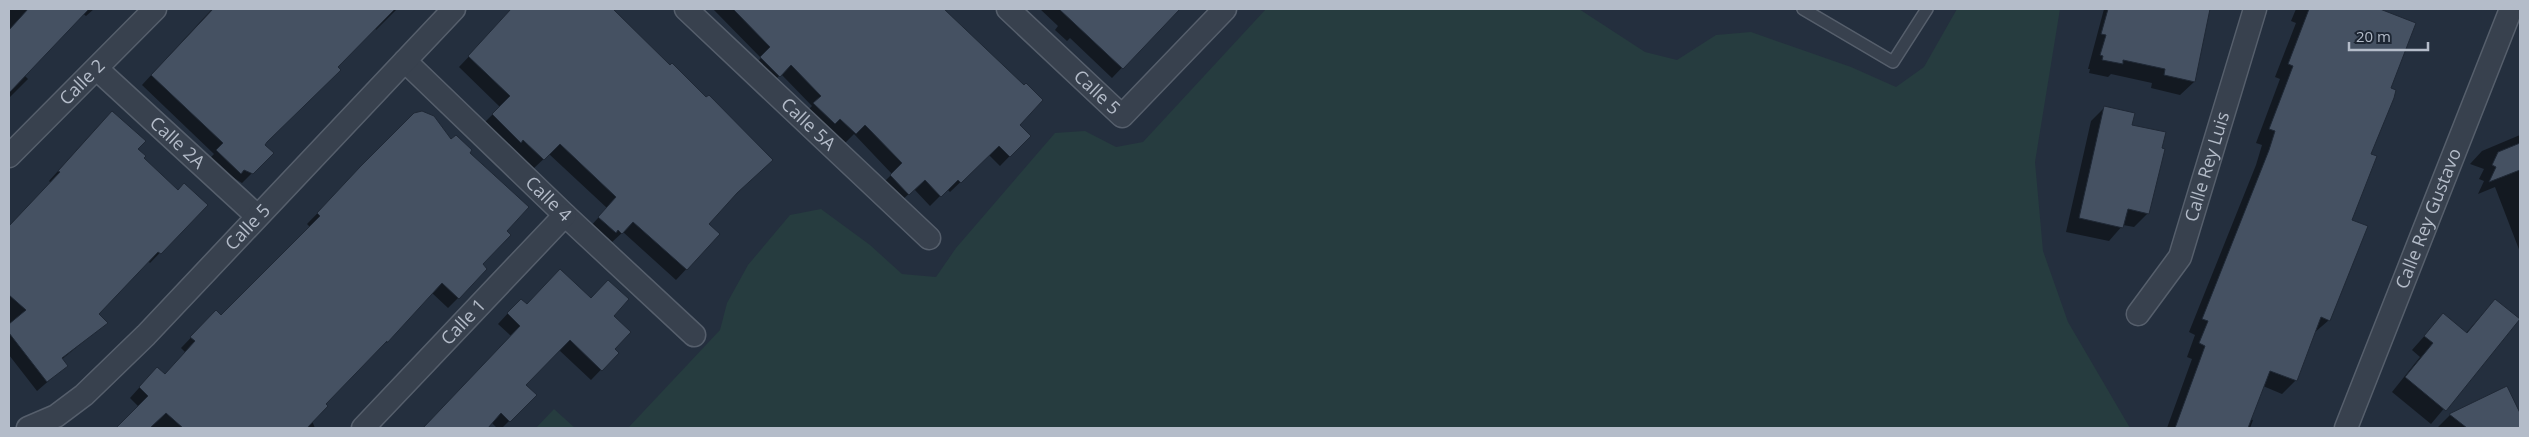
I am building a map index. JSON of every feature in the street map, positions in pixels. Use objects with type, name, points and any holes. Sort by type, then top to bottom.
[{"type":"street","name":"Calle 2","points":[[9,156],[155,9]]},
{"type":"street","name":"Calle 5","points":[[28,428],[56,416],[84,395],[146,335],[454,9]]},
{"type":"street","name":"Calle 5A","points":[[686,9],[929,238]]},
{"type":"street","name":"Calle 5","points":[[1008,9],[1122,116],[1225,9]]},
{"type":"street","name":"Calle Rey Luis","points":[[2138,314],[2180,257],[2255,9]]},
{"type":"street","name":"Calle Rey Gustavo","points":[[2346,428],[2510,9]]},
{"type":"street","name":"Calle 4","points":[[405,61],[565,215],[694,335]]},
{"type":"street","name":"Calle 2A","points":[[97,69],[257,216]]},
{"type":"street","name":"Calle 1","points":[[363,428],[565,215]]},
{"type":"lane","points":[[1803,9],[1893,62],[1927,9]]},
{"type":"green space","points":[[1266,9],[1579,9],[1645,52],[1677,60],[1716,35],[1751,32],[1851,67],[1896,87],[1924,67],[1957,9],[2060,9],[2035,162],[2043,251],[2068,322],[2130,428],[628,428],[720,330],[727,303],[748,265],[790,215],[821,209],[870,245],[902,274],[936,277],[956,248],[1055,133],[1085,131],[1116,147],[1143,142]]},
{"type":"green space","points":[[554,409],[575,428],[536,428]]},
{"type":"building","points":[[28,9],[89,9],[9,93],[9,30]]},
{"type":"building","points":[[213,9],[395,9],[338,67],[341,70],[267,142],[265,145],[274,153],[253,174],[244,170],[241,174],[216,150],[223,143],[151,75]]},
{"type":"building","points":[[511,9],[613,9],[670,65],[672,63],[706,97],[709,95],[773,160],[737,193],[709,224],[720,234],[687,270],[633,222],[622,234],[618,230],[616,233],[598,217],[616,197],[560,144],[544,160],[523,140],[521,143],[492,114],[510,96],[468,56]]},
{"type":"building","points":[[733,9],[944,9],[1024,85],[1026,83],[1043,100],[1020,125],[1031,136],[1010,157],[999,146],[961,183],[958,180],[941,197],[925,180],[909,195],[890,175],[902,163],[865,125],[856,134],[840,119],[835,124],[813,103],[821,96],[791,65],[780,77],[760,57],[770,47]]},
{"type":"building","points":[[1059,9],[1180,9],[1123,69]]},
{"type":"building","points":[[2108,9],[2210,9],[2195,82],[2164,75],[2165,69],[2123,60],[2123,64],[2102,60],[2103,56],[2100,55],[2106,35],[2101,34]]},
{"type":"building","points":[[2309,9],[2380,9],[2416,23],[2391,88],[2396,90],[2394,98],[2371,154],[2377,156],[2352,220],[2368,226],[2330,321],[2321,317],[2297,381],[2270,371],[2248,428],[2175,428],[2205,346],[2199,343],[2208,321],[2202,319],[2269,150],[2275,131],[2269,129],[2293,66],[2288,64]]},
{"type":"building","points":[[2104,106],[2135,113],[2132,125],[2166,132],[2162,148],[2165,149],[2149,214],[2128,209],[2123,228],[2079,218]]},
{"type":"building","points":[[112,111],[146,141],[138,149],[146,156],[144,158],[178,190],[184,183],[208,205],[161,254],[158,252],[99,314],[108,323],[62,358],[68,366],[47,382],[9,333],[9,324],[26,310],[9,295],[9,226],[60,172],[58,171]]},
{"type":"building","points":[[422,111],[434,116],[451,139],[456,135],[472,150],[470,153],[529,207],[507,231],[511,235],[483,264],[487,269],[459,299],[442,283],[387,343],[387,341],[326,404],[328,406],[307,428],[183,428],[166,413],[150,428],[116,428],[148,396],[139,387],[157,367],[165,374],[195,341],[190,337],[216,310],[221,315],[320,216],[317,213],[360,167],[414,113]]},
{"type":"building","points":[[2520,143],[2520,170],[2489,182],[2496,167],[2492,165],[2498,152]]},
{"type":"building","points":[[560,269],[591,298],[608,280],[629,299],[614,316],[631,332],[615,349],[619,353],[602,371],[570,340],[526,385],[537,395],[510,422],[501,413],[488,428],[423,428],[520,326],[507,313],[521,299],[527,304]]},
{"type":"building","points":[[2495,299],[2520,319],[2446,411],[2405,377],[2433,343],[2424,336],[2443,313],[2467,333]]},
{"type":"building","points":[[2507,386],[2520,413],[2520,428],[2467,428],[2449,414]]}]
